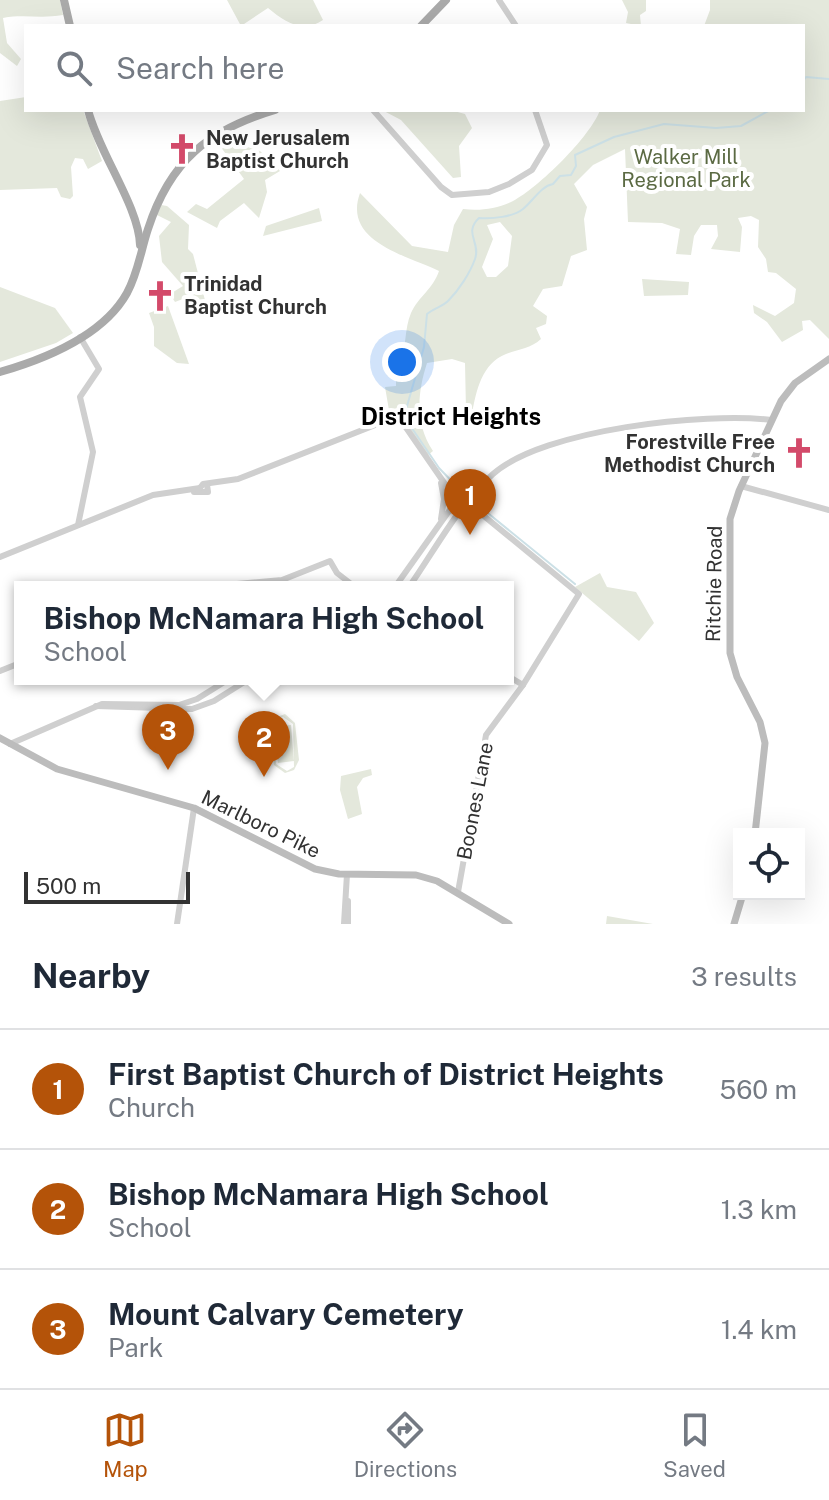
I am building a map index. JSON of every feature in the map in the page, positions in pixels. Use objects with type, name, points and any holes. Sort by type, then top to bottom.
[{"type":"main road","points":[[64,0],[70,24]]},
{"type":"main road","points":[[423,24],[446,0]]},
{"type":"main road","points":[[89,112],[98,143],[137,231],[138,263]]},
{"type":"main road","points":[[0,370],[80,336],[111,313],[130,286],[169,181],[201,146],[225,127],[269,112]]},
{"type":"main road","points":[[137,231],[149,228]]},
{"type":"main road","name":"Ritchie Road","points":[[756,828],[765,738],[734,669],[729,646],[730,523],[741,486],[792,386],[829,359]]},
{"type":"main road","name":"Marlboro Pike","points":[[0,738],[57,769],[194,808],[301,863],[326,872],[416,875],[458,892],[509,924]]},
{"type":"main road","points":[[734,924],[741,900]]},
{"type":"street","points":[[499,0],[515,24]]},
{"type":"street","points":[[375,112],[441,187],[459,196],[495,190],[534,167],[547,148],[547,137],[536,112]]},
{"type":"street","points":[[78,525],[93,448],[80,400],[82,391],[97,377],[99,367],[80,336]]},
{"type":"street","points":[[0,557],[171,490],[203,489],[255,473],[398,416],[440,479],[480,514]]},
{"type":"street","points":[[413,581],[465,502],[501,467],[548,447],[651,421],[772,420]]},
{"type":"street","points":[[440,479],[444,504],[440,524]]},
{"type":"street","points":[[741,486],[829,510]]},
{"type":"street","points":[[399,581],[456,502],[465,502]]},
{"type":"street","points":[[81,514],[88,520]]},
{"type":"street","points":[[454,523],[465,515],[480,514]]},
{"type":"street","name":"Boones Lane","points":[[458,892],[485,740],[579,594],[480,514]]},
{"type":"street","points":[[277,581],[330,561],[337,573]]},
{"type":"street","points":[[322,565],[347,581]]},
{"type":"street","points":[[514,680],[523,685]]},
{"type":"street","points":[[10,744],[96,706],[109,703],[179,705],[197,699],[219,685]]},
{"type":"street","points":[[96,706],[192,709],[214,701],[239,685]]},
{"type":"street","points":[[177,924],[194,808]]},
{"type":"street","points":[[346,924],[347,874]]},
{"type":"green space","points":[[0,0],[60,0],[63,15],[3,18],[7,43],[21,59],[17,66],[0,53]]},
{"type":"green space","points":[[227,0],[313,0],[323,20],[316,24],[294,24],[268,8],[240,24]]},
{"type":"green space","points":[[622,0],[646,0],[646,11],[640,15],[641,24],[626,23],[628,12]]},
{"type":"green space","name":"Walker Mill Regional Park","points":[[710,0],[829,0],[829,339],[810,320],[802,321],[803,330],[782,342],[767,322],[754,313],[753,305],[775,316],[794,303],[796,289],[776,273],[768,272],[766,259],[758,247],[759,220],[751,216],[738,218],[742,227],[740,252],[711,249],[718,236],[717,225],[701,225],[694,236],[691,255],[676,254],[680,229],[662,223],[628,222],[625,149],[593,165],[574,184],[587,207],[584,219],[587,250],[571,256],[562,286],[543,289],[533,306],[547,316],[546,324],[536,328],[541,339],[491,364],[478,387],[472,414],[466,411],[465,363],[452,359],[427,363],[420,408],[423,430],[433,451],[427,456],[400,412],[390,416],[385,387],[396,386],[396,377],[387,376],[386,365],[400,362],[411,313],[439,271],[396,253],[369,235],[361,224],[357,210],[360,193],[412,246],[448,252],[454,225],[463,209],[495,208],[524,194],[575,147],[599,112],[805,112],[805,24],[705,24]],"holes":[[[500,222],[512,236],[508,266],[496,277],[487,277],[482,267],[493,239],[487,225]]]},
{"type":"green space","points":[[24,97],[24,112],[84,112],[102,161],[88,169],[83,159],[75,158],[71,167],[73,196],[70,199],[61,197],[57,188],[0,190],[0,101]]},
{"type":"green space","points":[[386,112],[465,114],[472,128],[459,146],[461,177],[453,178],[401,120]]},
{"type":"green space","points":[[231,128],[238,144],[260,151],[280,171],[265,180],[267,192],[259,218],[244,203],[220,221],[217,228],[187,212],[196,204],[207,209],[244,179],[215,139]]},
{"type":"green space","points":[[161,205],[167,206],[189,225],[188,249],[193,254],[207,308],[197,310],[193,295],[175,302],[170,294],[183,286],[162,262],[159,236],[171,222],[157,215]]},
{"type":"green space","points":[[319,208],[322,221],[263,236],[266,226]]},
{"type":"green space","points":[[642,279],[689,282],[688,295],[644,296]]},
{"type":"green space","points":[[0,287],[55,308],[73,333],[56,343],[0,362]]},
{"type":"green space","points":[[168,306],[189,364],[177,363],[154,346],[154,327],[149,313]]},
{"type":"green space","points":[[600,573],[607,587],[636,592],[654,623],[639,641],[575,587]]},
{"type":"green space","points":[[285,714],[295,723],[299,760],[294,770],[285,773],[274,765],[269,720]],"holes":[[[283,717],[293,724],[294,767],[287,771],[276,764],[272,727],[275,720]]]},
{"type":"green space","points":[[291,725],[294,761],[278,763],[274,726]]},
{"type":"green space","points":[[371,769],[372,775],[363,778],[357,787],[362,814],[348,819],[340,790],[341,776]]},
{"type":"green space","points":[[607,916],[653,924],[606,924]]},
{"type":"waterway","points":[[805,78],[829,79]]},
{"type":"waterway","points":[[467,497],[439,468],[407,421],[405,413],[424,347],[427,314],[448,301],[460,287],[475,259],[474,223],[479,218],[502,217],[519,212],[560,176],[571,175],[576,166],[575,155],[614,137],[664,124],[716,128],[741,126],[766,112]]},
{"type":"waterway","points":[[473,501],[575,584]]},
{"type":"place","name":"New Jerusalem Baptist Church","points":[[182,149]]},
{"type":"place","name":"Trinidad Baptist Church","points":[[160,296]]},
{"type":"place","name":"Forestville Free Methodist Church","points":[[799,453]]},
{"type":"place","name":"First Baptist Church of District Heights","points":[[470,535]]},
{"type":"place","name":"Mount Calvary Cemetery","points":[[168,770]]},
{"type":"place","name":"Bishop McNamara High School","points":[[264,777]]},
{"type":"district","name":"District Heights","points":[[451,417]]}]
